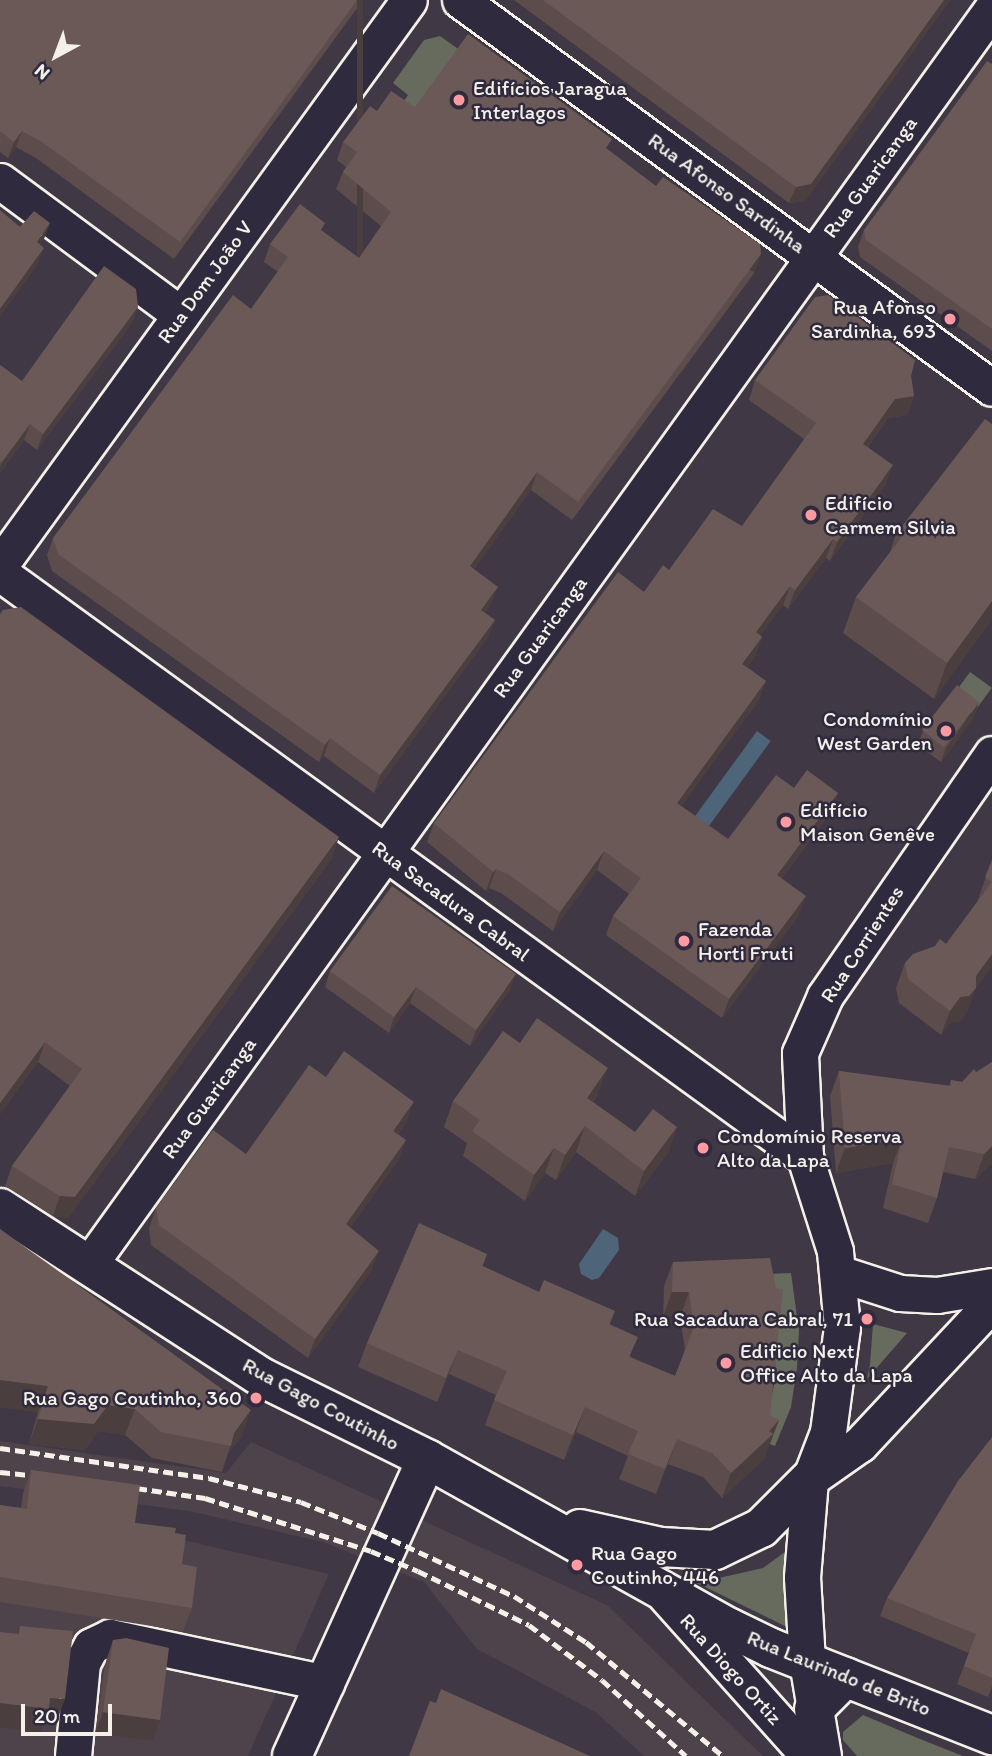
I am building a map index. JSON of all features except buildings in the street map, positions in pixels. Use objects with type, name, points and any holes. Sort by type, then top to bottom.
[{"type":"street","name":"Rua Dom João V","points":[[0,565],[409,0]]},
{"type":"street","name":"Rua Afonso Sardinha","points":[[460,0],[992,388]]},
{"type":"street","name":"Rua Guaricanga","points":[[88,1266],[992,9]]},
{"type":"street","points":[[0,181],[181,315]]},
{"type":"street","name":"Rua Sacadura Cabral","points":[[0,573],[805,1157]]},
{"type":"street","name":"Rua Corrientes","points":[[805,1157],[800,1053],[825,996],[992,754]]},
{"type":"street","points":[[805,1157],[835,1251],[838,1273],[900,1293],[937,1295],[992,1286]]},
{"type":"street","name":"Rua Gago Coutinho","points":[[0,1208],[263,1378],[427,1459],[653,1583]]},
{"type":"street","name":"Rua Diogo Ortiz","points":[[823,1756],[806,1650],[802,1577],[810,1479],[828,1432],[839,1373],[838,1273]]},
{"type":"street","points":[[531,1517],[661,1547],[715,1550],[761,1528],[810,1479],[860,1444],[992,1303]]},
{"type":"street","points":[[292,1756],[427,1459]]},
{"type":"street","name":"Rua Diogo Ortiz","points":[[653,1583],[809,1756]]},
{"type":"street","name":"Rua Laurindo de Brito","points":[[653,1583],[771,1648],[806,1650],[846,1677],[992,1735]]},
{"type":"street","points":[[73,1756],[82,1663],[91,1646],[110,1637],[326,1683]]},
{"type":"street","points":[[814,1709],[846,1677]]},
{"type":"shaded area","points":[[440,36],[461,51],[414,117],[400,107],[408,95],[393,83],[424,40]]},
{"type":"shaded area","points":[[970,672],[992,688],[972,715],[951,699]]},
{"type":"shaded area","points":[[791,1273],[799,1331],[797,1368],[791,1407],[775,1446],[762,1441],[776,1376],[769,1274]]},
{"type":"shaded area","points":[[873,1324],[907,1333],[867,1379],[870,1364]]},
{"type":"shaded area","points":[[0,1441],[226,1473],[251,1442],[607,1605],[763,1756],[644,1756],[597,1713],[477,1649],[424,1582],[323,1542],[189,1511],[0,1486]]},
{"type":"shaded area","points":[[0,1509],[111,1523],[329,1574],[248,1756],[0,1756]]},
{"type":"shaded area","points":[[785,1552],[789,1628],[697,1583],[763,1568]]},
{"type":"shaded area","points":[[863,1715],[963,1756],[857,1756],[843,1740],[843,1732]]},
{"type":"water","points":[[757,731],[771,741],[708,828],[694,818]]},
{"type":"water","points":[[603,1229],[618,1238],[619,1250],[599,1278],[592,1280],[581,1274],[579,1264]]},
{"type":"railway","points":[[0,1448],[209,1478],[301,1502],[378,1533],[514,1596],[586,1642],[723,1756]]},
{"type":"railway","points":[[0,1472],[49,1477]]},
{"type":"railway","points":[[122,1486],[205,1498],[371,1551],[418,1571],[529,1625],[602,1680],[686,1756]]},
{"type":"place","name":"Edifícios Jaragua Interlagos","points":[[459,100]]},
{"type":"place","name":"Rua Afonso Sardinha, 693","points":[[950,319]]},
{"type":"place","name":"Edifício Carmem Silvia","points":[[811,515]]},
{"type":"place","name":"Condomínio West Garden","points":[[946,731]]},
{"type":"place","name":"Edifício Maison Genêve","points":[[786,822]]},
{"type":"place","name":"Fazenda Horti Fruti","points":[[684,941]]},
{"type":"place","name":"Condomínio Reserva Alto da Lapa","points":[[703,1148]]},
{"type":"place","name":"Rua Sacadura Cabral, 71","points":[[867,1319]]},
{"type":"place","name":"Edificio Next Office Alto da Lapa","points":[[726,1363]]},
{"type":"place","name":"Rua Gago Coutinho, 360","points":[[256,1398]]},
{"type":"place","name":"Rua Gago Coutinho, 446","points":[[577,1565]]}]
